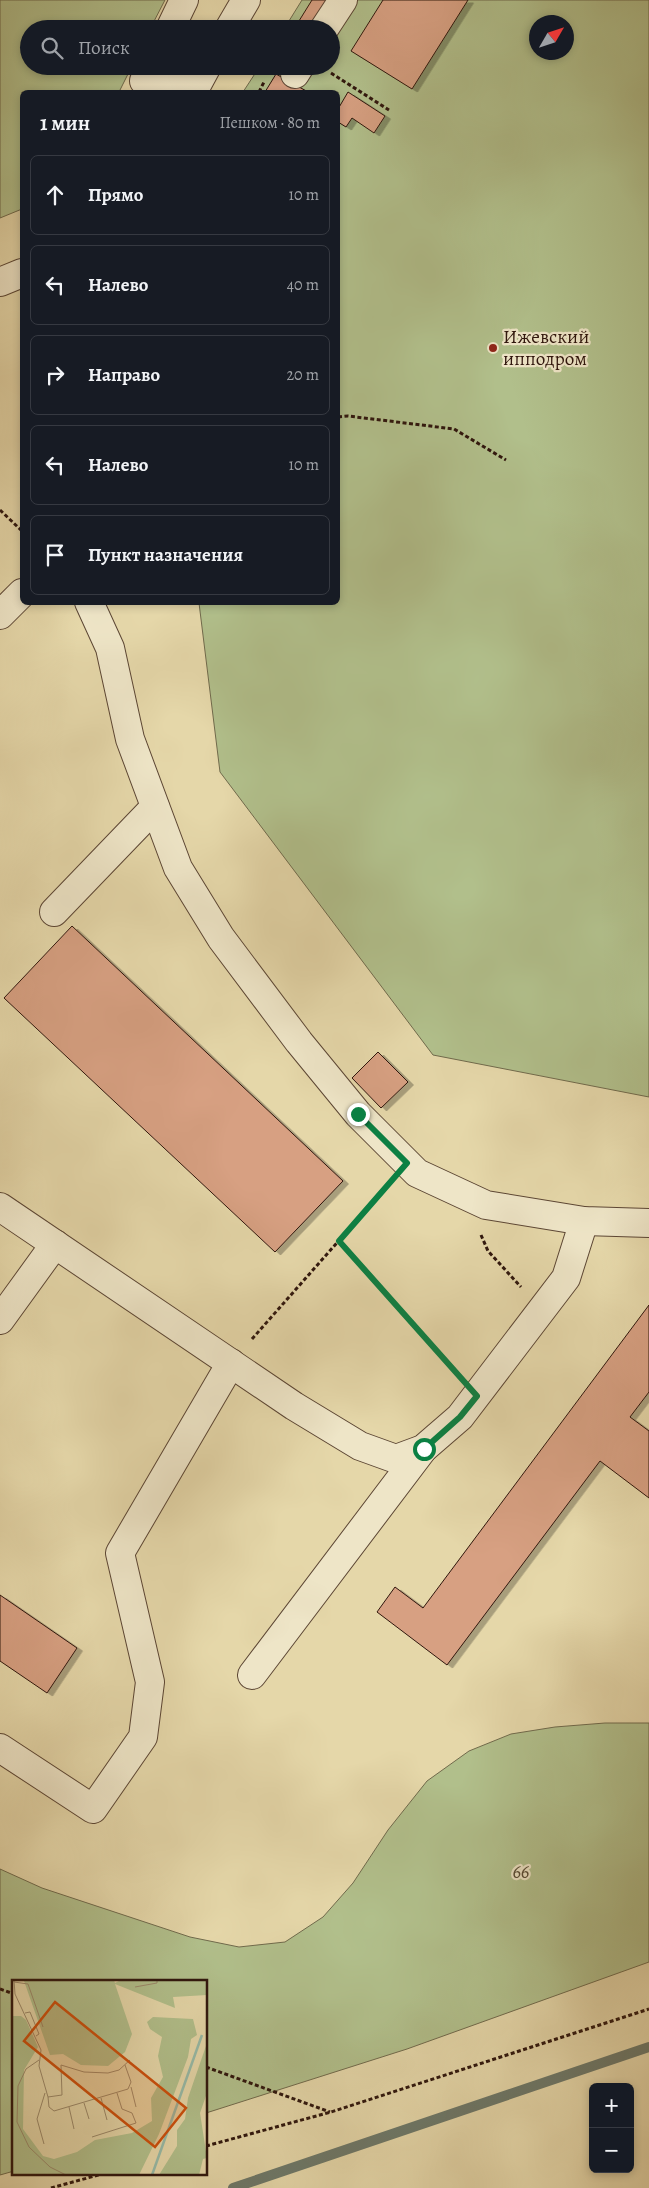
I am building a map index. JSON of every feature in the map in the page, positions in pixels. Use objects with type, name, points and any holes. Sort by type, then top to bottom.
[{"type":"lane","points":[[174,20],[184,0]]},
{"type":"lane","points":[[234,20],[246,0]]},
{"type":"lane","points":[[330,20],[343,0]]},
{"type":"lane","points":[[144,80],[194,90],[202,75]]},
{"type":"lane","points":[[0,282],[20,273]]},
{"type":"lane","points":[[0,615],[20,595]]},
{"type":"lane","points":[[90,605],[110,648],[130,739],[178,868],[221,938],[299,1042],[358,1114],[417,1173],[486,1205],[584,1221],[649,1223]]},
{"type":"lane","points":[[54,912],[155,807]]},
{"type":"lane","points":[[0,1207],[294,1406],[360,1446],[396,1459],[424,1449]]},
{"type":"lane","points":[[252,1675],[424,1449],[460,1417],[566,1278],[584,1221]]},
{"type":"lane","points":[[0,1320],[55,1244]]},
{"type":"lane","points":[[0,1748],[92,1809],[143,1737],[150,1682],[120,1553],[231,1363]]},
{"type":"path","points":[[333,75],[389,110]]},
{"type":"path","points":[[340,417],[348,416],[454,429],[506,460]]},
{"type":"path","points":[[0,510],[20,529]]},
{"type":"path","points":[[231,1363],[407,1163]]},
{"type":"path","points":[[462,1194],[488,1251],[542,1310]]},
{"type":"path","points":[[339,1241],[477,1396]]},
{"type":"path","points":[[0,1989],[12,1993]]},
{"type":"path","points":[[208,2145],[331,2112],[649,2009]]},
{"type":"path","points":[[208,2069],[331,2112]]},
{"type":"path","points":[[51,2188],[95,2176]]},
{"type":"green space","points":[[0,0],[165,0],[155,20],[20,20],[20,75],[128,75],[120,90],[20,90],[20,210],[0,218]]},
{"type":"green space","name":"Ижевский ипподром","points":[[302,0],[649,0],[649,1097],[433,1055],[220,772],[199,605],[340,605],[340,90],[244,90],[254,75],[340,75],[340,20],[290,20]]},
{"type":"green space","name":"66","points":[[605,1723],[649,1723],[649,1962],[407,2049],[208,2112],[208,1980],[12,1980],[12,2172],[0,2175],[0,1869],[42,1888],[190,1937],[239,1947],[285,1942],[323,1917],[353,1883],[388,1830],[427,1781],[469,1751],[511,1734],[555,1727]]},
{"type":"building","points":[[312,0],[328,0],[316,20],[300,20]]},
{"type":"building","points":[[383,0],[468,0],[412,89],[351,51]]},
{"type":"building","points":[[275,75],[278,75],[304,90],[266,90]]},
{"type":"building","points":[[348,92],[385,116],[374,133],[352,118],[346,127],[340,123],[340,106]]},
{"type":"building","points":[[72,926],[343,1181],[275,1252],[4,998]]},
{"type":"building","points":[[378,1052],[408,1082],[381,1108],[352,1078]]},
{"type":"building","points":[[649,1305],[649,1392],[630,1417],[649,1431],[649,1498],[600,1461],[447,1665],[377,1612],[395,1587],[423,1608]]},
{"type":"building","points":[[0,1595],[77,1648],[47,1693],[0,1661]]},
{"type":"waterway","points":[[233,2188],[649,2047]]},
{"type":"place","name":"Ижевский ипподром","points":[[493,348]]},
{"type":"route","points":[[358,1114],[407,1163],[339,1241],[477,1396],[460,1417],[424,1449]]}]
